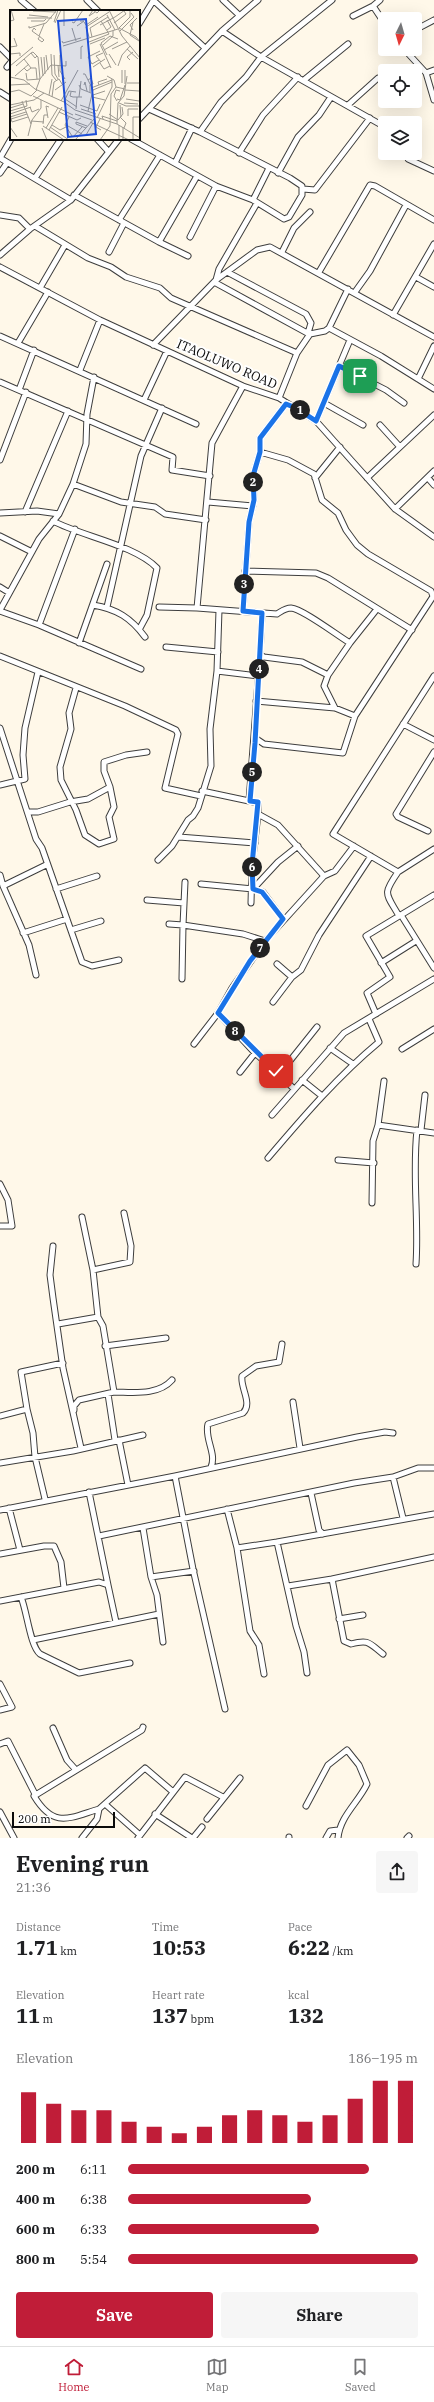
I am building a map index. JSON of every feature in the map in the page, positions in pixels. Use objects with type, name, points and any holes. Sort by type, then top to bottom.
[{"type":"street","points":[[20,0],[33,10]]},
{"type":"street","points":[[87,0],[96,10]]},
{"type":"street","points":[[140,22],[153,0],[205,48]]},
{"type":"street","points":[[223,0],[239,15]]},
{"type":"street","points":[[140,118],[222,31],[258,0]]},
{"type":"street","points":[[200,132],[221,102],[246,77],[261,57],[332,0]]},
{"type":"street","points":[[353,16],[373,6],[379,0]]},
{"type":"street","points":[[373,6],[378,14]]},
{"type":"street","points":[[422,26],[434,20]]},
{"type":"street","points":[[222,31],[261,57],[378,123]]},
{"type":"street","points":[[304,80],[348,44]]},
{"type":"street","points":[[0,47],[10,57]]},
{"type":"street","points":[[410,56],[426,73],[434,100]]},
{"type":"street","points":[[6,67],[10,63]]},
{"type":"street","points":[[426,73],[434,70]]},
{"type":"street","points":[[239,152],[263,114],[298,77]]},
{"type":"street","points":[[348,105],[378,78]]},
{"type":"street","points":[[0,92],[10,98]]},
{"type":"street","points":[[278,173],[298,137],[319,115],[331,97]]},
{"type":"street","points":[[149,109],[192,128],[239,152],[297,182],[303,188],[315,190],[370,118]]},
{"type":"street","points":[[175,163],[192,128]]},
{"type":"street","points":[[10,140],[0,158],[7,163],[72,198],[119,220],[188,256]]},
{"type":"street","points":[[35,178],[60,140]]},
{"type":"street","points":[[98,140],[108,150]]},
{"type":"street","points":[[0,255],[30,229],[72,198],[108,150],[118,140]]},
{"type":"street","points":[[133,140],[216,186],[255,201],[281,218],[287,218],[302,195],[303,188]]},
{"type":"street","points":[[119,220],[160,155]]},
{"type":"street","points":[[410,160],[434,171]]},
{"type":"street","points":[[0,172],[7,163]]},
{"type":"street","points":[[215,281],[255,201],[269,168]]},
{"type":"street","points":[[159,242],[198,176]]},
{"type":"street","points":[[190,237],[216,186]]},
{"type":"street","points":[[319,272],[368,186],[375,186],[434,220]]},
{"type":"street","points":[[355,292],[370,271],[406,205]]},
{"type":"street","points":[[282,252],[294,228],[310,212]]},
{"type":"street","points":[[0,215],[19,218],[30,229]]},
{"type":"street","points":[[109,252],[124,223]]},
{"type":"street","points":[[36,226],[65,245],[88,258],[115,269],[122,275],[160,288],[171,298],[297,353]]},
{"type":"street","points":[[393,315],[434,244]]},
{"type":"street","points":[[40,288],[65,245]]},
{"type":"street","points":[[153,345],[190,305],[215,281],[260,248],[270,247],[319,272],[434,337]]},
{"type":"street","name":"ITAOLUWO ROAD","points":[[0,267],[100,320],[243,386],[279,398],[286,404],[296,408],[316,421],[395,509],[434,537]]},
{"type":"street","points":[[227,272],[306,314],[311,323],[309,334],[297,353],[279,398]]},
{"type":"street","points":[[416,277],[434,287]]},
{"type":"street","points":[[215,281],[309,334],[325,331],[329,328],[348,289]]},
{"type":"street","points":[[18,343],[48,292]]},
{"type":"street","points":[[80,370],[100,320]]},
{"type":"street","points":[[329,328],[418,378],[434,389]]},
{"type":"street","points":[[0,336],[80,370],[94,378],[196,424]]},
{"type":"street","points":[[316,421],[350,340]]},
{"type":"street","points":[[418,378],[434,346]]},
{"type":"street","points":[[19,390],[34,350]]},
{"type":"street","points":[[144,400],[168,351]]},
{"type":"street","points":[[339,366],[386,390],[404,403]]},
{"type":"street","points":[[94,378],[86,419],[86,444],[73,484],[59,514],[39,539],[8,592],[0,610],[39,625],[141,669]]},
{"type":"street","points":[[0,382],[173,457],[172,470],[210,476]]},
{"type":"street","points":[[198,608],[214,437],[243,386]]},
{"type":"street","points":[[0,460],[26,392]]},
{"type":"street","points":[[324,403],[363,424]]},
{"type":"street","points":[[243,611],[249,522],[253,506],[253,476],[260,452],[260,438],[286,404]]},
{"type":"street","points":[[107,607],[131,511],[130,503],[141,456],[162,408]]},
{"type":"street","points":[[25,512],[68,411]]},
{"type":"street","points":[[367,478],[434,415]]},
{"type":"street","points":[[380,424],[400,447]]},
{"type":"street","points":[[315,478],[340,448]]},
{"type":"street","points":[[255,738],[264,744],[343,753],[355,716],[434,595],[432,591],[368,554],[357,545],[346,530],[338,513],[322,500],[315,478],[305,468],[260,452]]},
{"type":"street","points":[[395,509],[434,471]]},
{"type":"street","points":[[428,478],[434,485]]},
{"type":"street","points":[[73,484],[130,503],[155,507],[165,514],[206,520]]},
{"type":"street","points":[[208,502],[253,506]]},
{"type":"street","points":[[0,513],[37,510],[59,514]]},
{"type":"street","points":[[53,521],[75,529],[152,563],[157,571],[147,615],[140,628]]},
{"type":"street","points":[[39,625],[75,529]]},
{"type":"street","points":[[0,536],[32,552]]},
{"type":"street","points":[[79,643],[107,564]]},
{"type":"street","points":[[245,571],[316,573],[328,578],[412,630]]},
{"type":"street","points":[[0,587],[8,592]]},
{"type":"street","points":[[93,605],[107,607],[140,628],[145,637]]},
{"type":"street","points":[[159,607],[198,608],[277,614],[284,609],[297,610],[350,643]]},
{"type":"street","points":[[336,708],[324,686],[328,675],[350,643],[377,609]]},
{"type":"street","points":[[158,860],[179,837],[188,820],[198,808],[201,793],[211,766],[210,729],[217,671],[220,610]]},
{"type":"street","points":[[250,801],[262,613]]},
{"type":"street","points":[[166,648],[218,652]]},
{"type":"street","points":[[260,655],[264,658],[302,662],[328,675]]},
{"type":"street","points":[[0,656],[76,688],[125,706],[176,730],[178,734],[165,788],[258,802],[252,865],[253,889],[251,903]]},
{"type":"street","points":[[217,671],[258,676]]},
{"type":"street","points":[[0,785],[26,779],[23,755],[25,728],[38,672]]},
{"type":"street","points":[[398,872],[335,836],[334,830],[434,676]]},
{"type":"street","points":[[76,688],[69,713],[71,729],[60,767],[62,780],[70,802],[76,810],[85,835],[99,844],[114,839],[109,818],[114,807],[110,787],[104,771],[104,762],[126,755],[147,752]]},
{"type":"street","points":[[256,701],[336,708],[355,716]]},
{"type":"street","points":[[403,724],[434,740]]},
{"type":"street","points":[[0,728],[2,739],[46,865],[82,962],[92,966],[119,960]]},
{"type":"street","points":[[428,831],[406,822],[396,814],[434,752]]},
{"type":"street","points":[[28,812],[38,812],[70,802],[88,799],[110,787]]},
{"type":"street","points":[[258,814],[278,825],[324,876]]},
{"type":"street","points":[[179,837],[255,843]]},
{"type":"street","points":[[253,889],[278,862],[298,846]]},
{"type":"street","points":[[194,1044],[218,1013],[232,988],[265,941],[283,919],[324,876],[334,871],[354,846]]},
{"type":"street","points":[[434,849],[398,872],[386,888],[386,892],[434,968]]},
{"type":"street","points":[[273,1002],[292,977],[301,970],[319,935],[371,856]]},
{"type":"street","points":[[3,886],[46,865]]},
{"type":"street","points":[[0,875],[3,886],[24,933],[36,975]]},
{"type":"street","points":[[56,889],[97,876]]},
{"type":"street","points":[[182,979],[183,925],[186,882]]},
{"type":"street","points":[[201,884],[253,889],[262,892],[283,919]]},
{"type":"street","points":[[376,1014],[366,994],[390,977],[366,936],[434,895]]},
{"type":"street","points":[[147,900],[184,903]]},
{"type":"street","points":[[24,933],[66,919]]},
{"type":"street","points":[[71,930],[101,921]]},
{"type":"street","points":[[169,924],[243,934],[265,941]]},
{"type":"street","points":[[381,963],[416,941]]},
{"type":"street","points":[[277,964],[292,977]]},
{"type":"street","points":[[272,1115],[344,1033],[434,979]]},
{"type":"street","points":[[218,1013],[255,1053],[294,1089]]},
{"type":"street","points":[[268,1158],[322,1096],[353,1064],[379,1042],[369,1019]]},
{"type":"street","points":[[276,1071],[283,1062],[289,1062],[317,1027]]},
{"type":"street","points":[[402,1049],[434,1029]]},
{"type":"street","points":[[330,1048],[353,1064]]},
{"type":"street","points":[[240,1072],[255,1053]]},
{"type":"street","points":[[302,1080],[322,1096]]},
{"type":"street","points":[[372,1203],[374,1163],[373,1141],[378,1125],[384,1081]]},
{"type":"street","points":[[416,1264],[417,1216],[414,1168],[425,1095]]},
{"type":"street","points":[[378,1125],[434,1133]]},
{"type":"street","points":[[338,1160],[374,1163]]},
{"type":"street","points":[[0,1184],[8,1200],[12,1226],[0,1226]]},
{"type":"street","points":[[93,1270],[130,1262],[131,1246],[124,1213]]},
{"type":"street","points":[[82,1217],[93,1270],[98,1317],[103,1326],[105,1346],[114,1392]]},
{"type":"street","points":[[53,1246],[50,1275],[63,1363],[81,1448]]},
{"type":"street","points":[[58,1324],[98,1317]]},
{"type":"street","points":[[105,1346],[166,1338]]},
{"type":"street","points":[[211,1467],[213,1459],[209,1444],[208,1424],[242,1414],[246,1410],[247,1403],[242,1376],[256,1366],[280,1362],[282,1344]]},
{"type":"street","points":[[45,1500],[35,1458],[33,1433],[27,1409],[21,1372],[63,1363]]},
{"type":"street","points":[[74,1410],[74,1406],[79,1400],[114,1392],[149,1392],[168,1384],[172,1380]]},
{"type":"street","points":[[108,1394],[128,1485]]},
{"type":"street","points":[[293,1402],[300,1448]]},
{"type":"street","points":[[0,1416],[27,1409]]},
{"type":"street","points":[[0,1510],[45,1500],[175,1476],[357,1436],[393,1433]]},
{"type":"street","points":[[0,1463],[73,1451],[143,1435]]},
{"type":"street","points":[[99,1536],[354,1483],[393,1477],[418,1468],[434,1468]]},
{"type":"street","points":[[175,1476],[185,1519],[194,1571],[225,1709]]},
{"type":"street","points":[[393,1477],[403,1518]]},
{"type":"street","points":[[89,1492],[116,1622]]},
{"type":"street","points":[[311,1492],[319,1530],[323,1534]]},
{"type":"street","points":[[9,1508],[20,1550]]},
{"type":"street","points":[[227,1509],[237,1548],[250,1631],[259,1645],[264,1674]]},
{"type":"street","points":[[237,1548],[249,1548],[403,1518],[434,1514]]},
{"type":"street","points":[[143,1528],[151,1577],[157,1595],[158,1614],[163,1642]]},
{"type":"street","points":[[277,1542],[296,1626],[304,1652],[307,1673]]},
{"type":"street","points":[[0,1554],[54,1546],[61,1562],[64,1588]]},
{"type":"street","points":[[288,1586],[332,1579],[434,1557]]},
{"type":"street","points":[[151,1577],[194,1571]]},
{"type":"street","points":[[332,1579],[344,1641],[346,1644],[364,1641],[383,1654]]},
{"type":"street","points":[[0,1601],[86,1583],[99,1582],[108,1585]]},
{"type":"street","points":[[21,1597],[27,1610],[34,1650],[40,1654],[80,1673],[130,1663]]},
{"type":"street","points":[[33,1640],[158,1614]]},
{"type":"street","points":[[340,1619],[363,1615]]},
{"type":"street","points":[[0,1684],[12,1707],[0,1710]]},
{"type":"street","points":[[35,1794],[142,1730],[142,1727]]},
{"type":"street","points":[[53,1728],[67,1760],[76,1770]]},
{"type":"street","points":[[0,1744],[8,1741],[35,1794],[35,1797],[48,1814],[56,1819],[70,1818],[100,1809]]},
{"type":"street","points":[[306,1806],[328,1765],[346,1750],[356,1760],[367,1784],[363,1793],[347,1812],[338,1830],[338,1838]]},
{"type":"street","points":[[82,1838],[97,1819],[100,1809],[145,1768],[172,1791]]},
{"type":"street","points":[[105,1804],[139,1837],[172,1791],[185,1777],[223,1797]]},
{"type":"street","points":[[207,1819],[223,1797],[240,1778]]},
{"type":"street","points":[[0,1812],[14,1838]]},
{"type":"street","points":[[155,1814],[193,1838],[202,1826]]},
{"type":"street","points":[[326,1838],[330,1831],[338,1830]]},
{"type":"route","points":[[276,1071],[255,1053],[218,1013],[250,961],[283,919],[262,892],[253,889],[252,865],[258,802],[250,801],[255,743],[256,701],[258,691],[262,613],[243,611],[249,522],[254,500],[253,476],[257,455],[260,452],[260,438],[286,404],[304,412],[316,421],[339,366],[360,376]]}]
